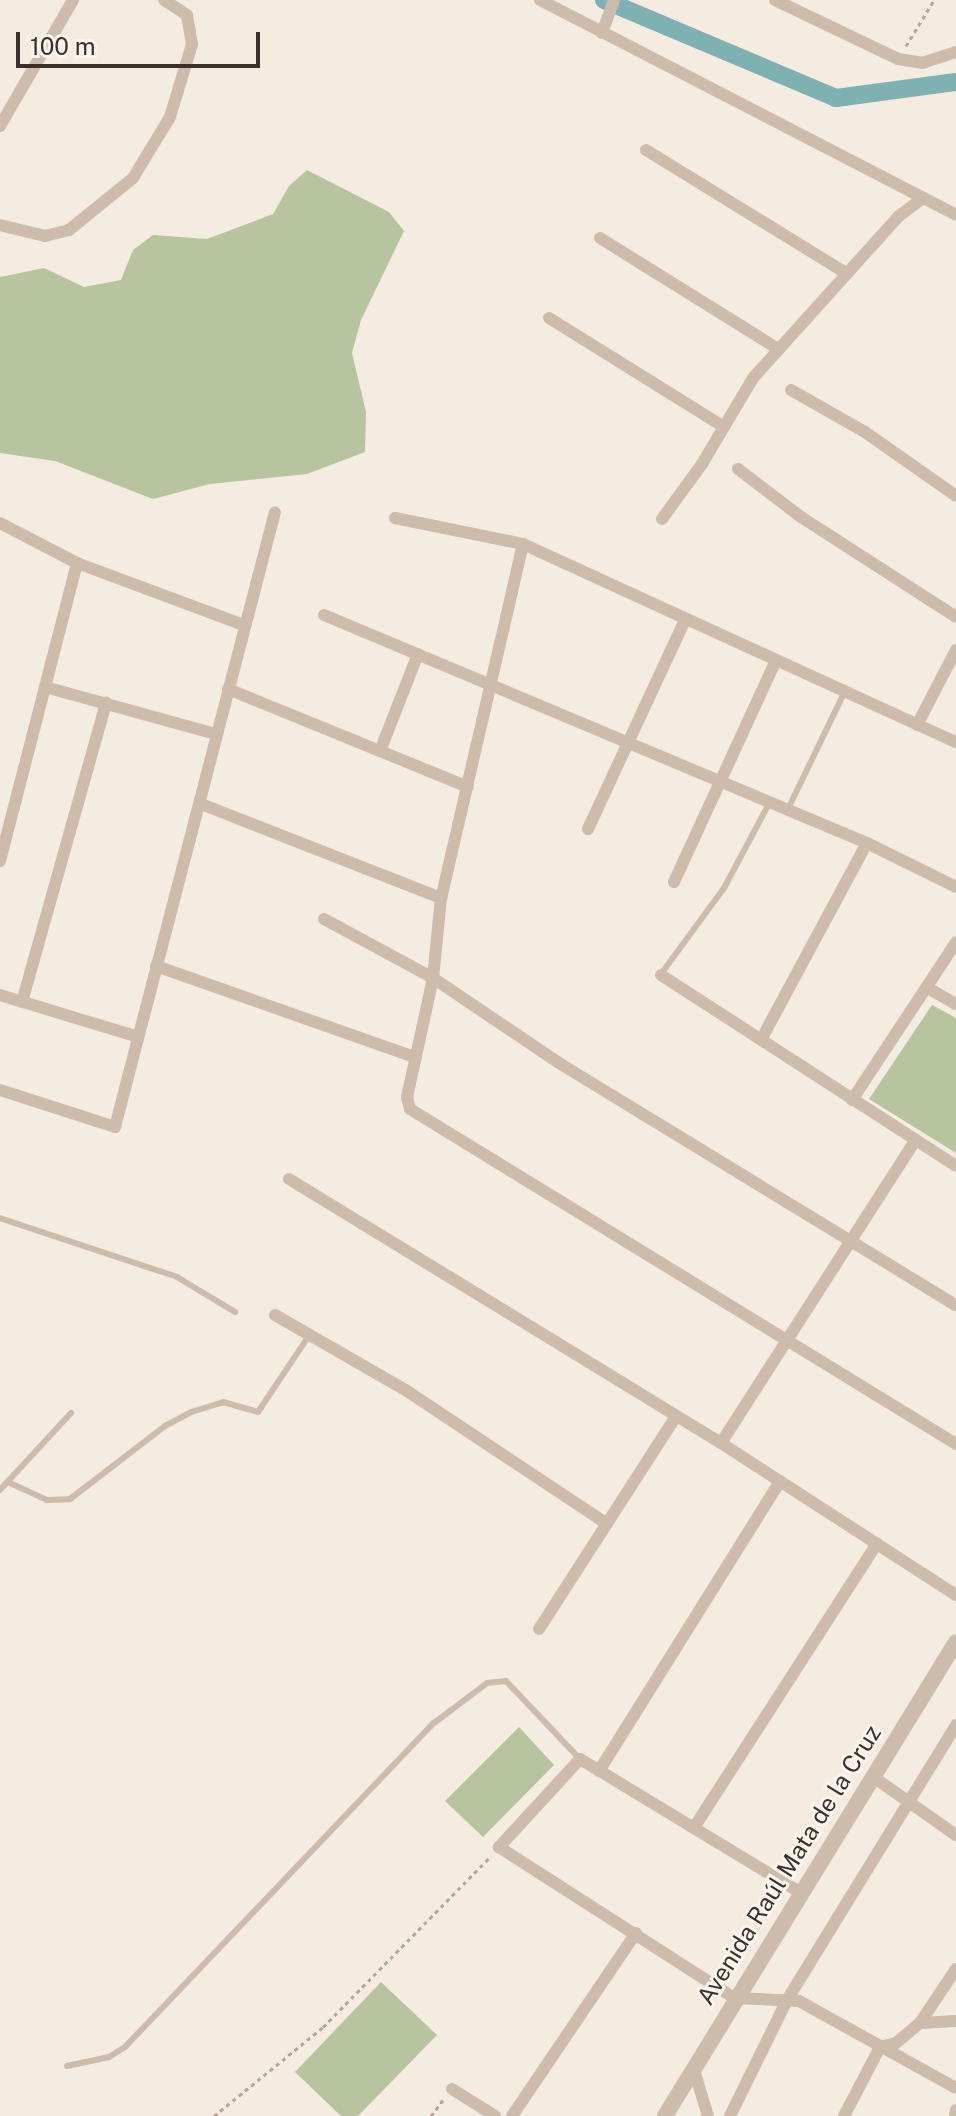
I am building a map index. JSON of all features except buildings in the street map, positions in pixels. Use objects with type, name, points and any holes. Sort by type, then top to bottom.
[{"type":"street","points":[[0,126],[73,0]]},
{"type":"street","points":[[0,225],[45,236],[69,230],[133,178],[170,117],[192,44],[187,15],[164,0]]},
{"type":"street","points":[[540,0],[956,215]]},
{"type":"street","points":[[602,33],[614,0]]},
{"type":"street","points":[[775,0],[794,4],[898,59],[922,63],[956,52]]},
{"type":"street","points":[[646,150],[846,273]]},
{"type":"street","points":[[662,519],[753,378],[846,273],[923,198]]},
{"type":"street","points":[[600,238],[778,349]]},
{"type":"street","points":[[549,318],[724,427]]},
{"type":"street","points":[[791,390],[865,432],[956,496]]},
{"type":"street","points":[[738,469],[801,517],[956,617]]},
{"type":"street","points":[[0,1090],[115,1127],[275,512]]},
{"type":"street","points":[[395,518],[523,544],[775,662],[956,742]]},
{"type":"street","points":[[0,523],[77,563],[244,625]]},
{"type":"street","points":[[523,544],[493,685],[441,898],[433,978],[407,1097],[419,1116],[956,1444]]},
{"type":"street","points":[[0,861],[77,563]]},
{"type":"street","points":[[324,615],[867,843],[956,887]]},
{"type":"street","points":[[588,829],[685,620]]},
{"type":"street","points":[[917,725],[956,650]]},
{"type":"street","points":[[380,751],[418,654]]},
{"type":"street","points":[[674,882],[775,662]]},
{"type":"street","points":[[45,687],[216,734]]},
{"type":"street","points":[[228,689],[468,787]]},
{"type":"street","points":[[22,1002],[106,703]]},
{"type":"street","points":[[201,804],[441,898]]},
{"type":"street","points":[[762,1038],[867,843]]},
{"type":"street","points":[[324,919],[433,978],[559,1063],[956,1305]]},
{"type":"street","points":[[852,1100],[956,942]]},
{"type":"street","points":[[156,966],[415,1057]]},
{"type":"street","points":[[661,975],[762,1038],[914,1142],[956,1166]]},
{"type":"street","points":[[928,988],[956,1004]]},
{"type":"street","points":[[0,995],[138,1037]]},
{"type":"street","points":[[721,1443],[788,1344],[914,1142]]},
{"type":"street","points":[[289,1179],[675,1418],[721,1443],[956,1595]]},
{"type":"street","points":[[275,1315],[407,1391],[607,1524]]},
{"type":"street","points":[[539,1629],[675,1418]]},
{"type":"street","points":[[599,1771],[780,1481]]},
{"type":"street","points":[[695,1826],[877,1544]]},
{"type":"street","name":"Avenida Raúl Mata de la Cruz","points":[[665,2116],[798,1891],[956,1642]]},
{"type":"street","points":[[730,2116],[787,2000],[906,1800],[956,1725]]},
{"type":"street","points":[[798,1891],[580,1759],[499,1847],[734,1998],[799,2001],[956,2088]]},
{"type":"street","points":[[872,1776],[956,1835]]},
{"type":"street","points":[[512,2116],[636,1933]]},
{"type":"street","points":[[844,2116],[880,2047],[896,2043],[920,2023],[956,1969]]},
{"type":"street","points":[[920,2023],[956,2021]]},
{"type":"street","points":[[694,2067],[696,2092],[708,2116]]},
{"type":"street","points":[[452,2089],[495,2116]]},
{"type":"lane","points":[[788,810],[844,693]]},
{"type":"lane","points":[[661,975],[724,888],[770,802]]},
{"type":"lane","points":[[0,1218],[177,1277],[235,1312]]},
{"type":"lane","points":[[10,1483],[47,1500],[70,1499],[165,1426],[191,1412],[223,1402],[258,1412],[310,1334]]},
{"type":"lane","points":[[0,1490],[10,1483],[71,1413]]},
{"type":"lane","points":[[67,2066],[109,2057],[125,2047],[434,1723],[487,1683],[506,1681],[580,1759]]},
{"type":"path","points":[[898,59],[934,0]]},
{"type":"path","points":[[214,2116],[323,2027],[499,1847]]},
{"type":"path","points":[[431,2116],[452,2089]]},
{"type":"green space","points":[[307,170],[389,212],[404,231],[361,320],[352,353],[366,412],[365,452],[307,474],[210,484],[153,499],[55,461],[0,453],[0,277],[44,268],[84,287],[121,280],[133,250],[153,235],[207,239],[273,214],[289,186]]},
{"type":"green space","points":[[932,1005],[956,1018],[956,1153],[869,1099]]},
{"type":"green space","points":[[519,1727],[554,1765],[483,1837],[445,1801]]},
{"type":"green space","points":[[381,1982],[437,2035],[358,2116],[341,2116],[295,2072]]},
{"type":"waterway","points":[[604,0],[836,98],[956,82]]}]
